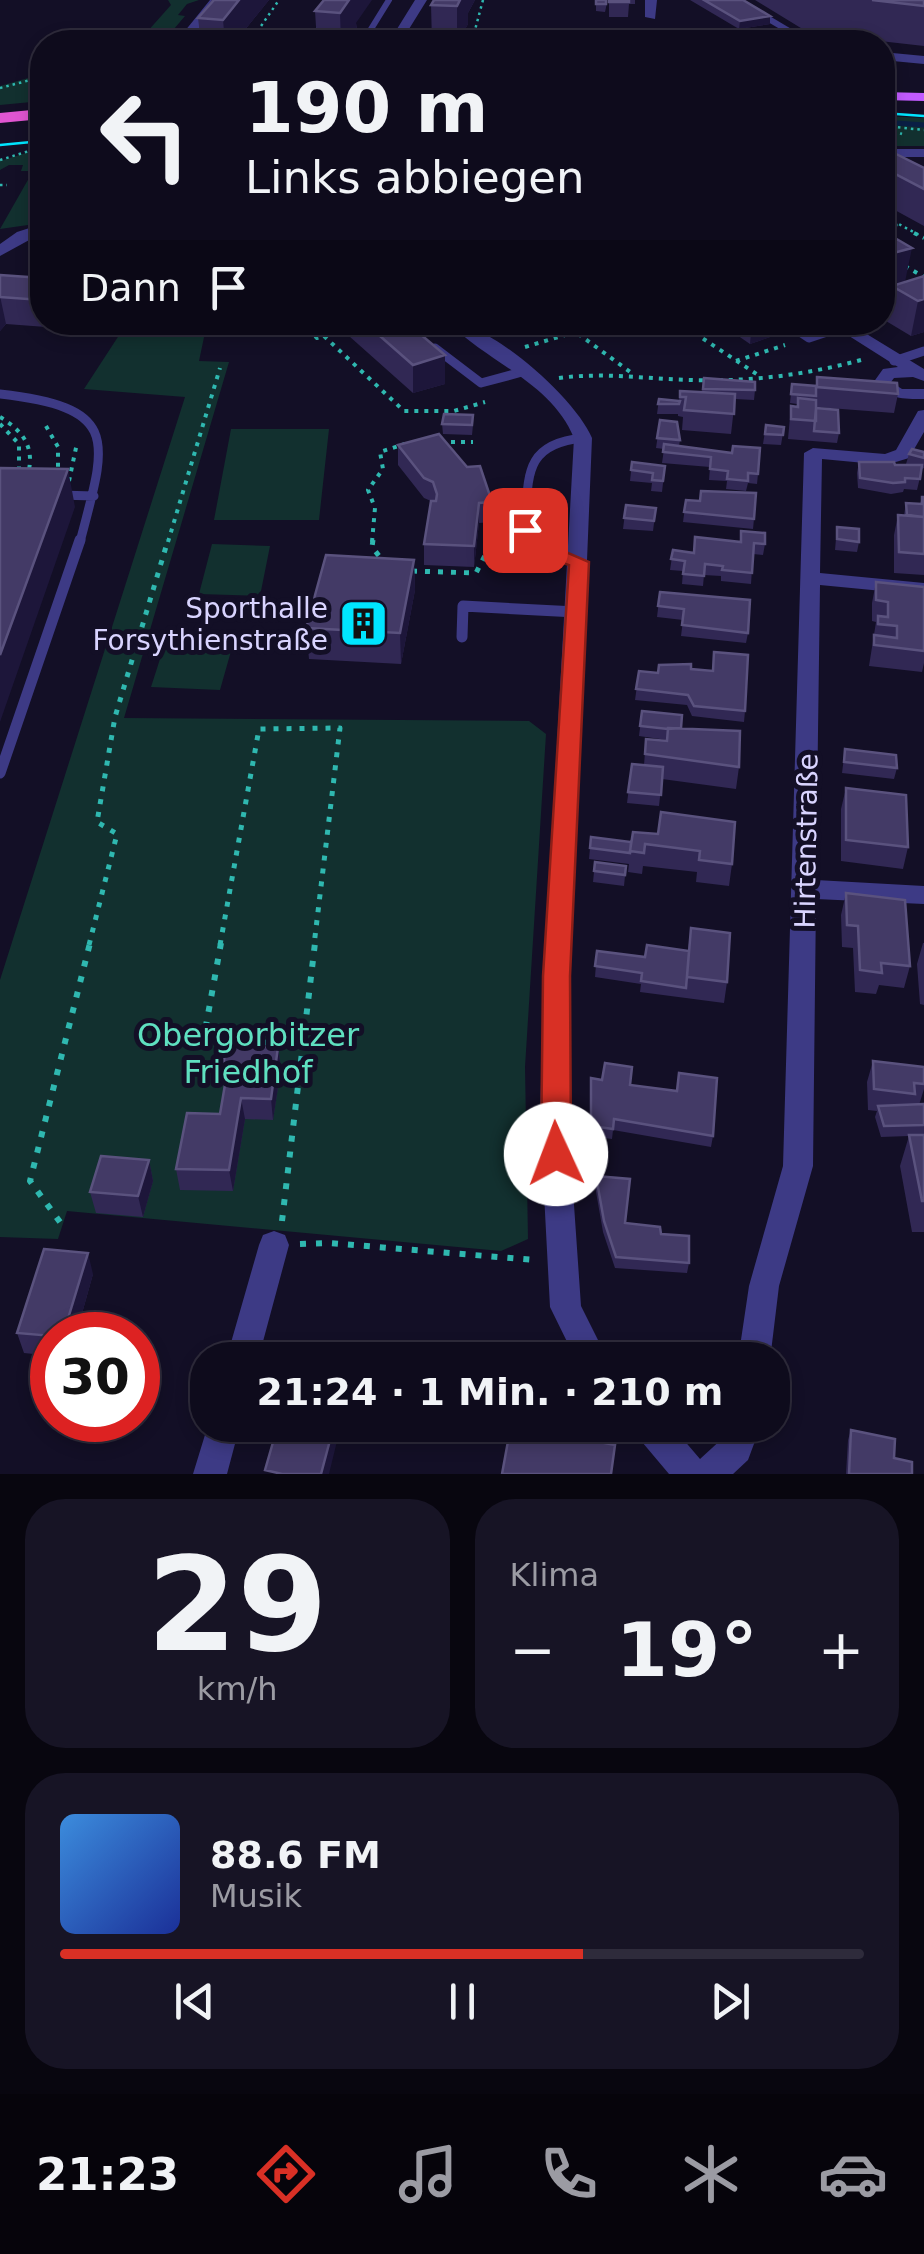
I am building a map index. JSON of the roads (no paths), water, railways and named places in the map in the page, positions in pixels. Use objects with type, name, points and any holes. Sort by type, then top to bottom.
[{"type":"highway","points":[[0,108],[30,106]]},
{"type":"highway","points":[[0,118],[30,115]]},
{"type":"main road","points":[[895,85],[924,86]]},
{"type":"main road","points":[[895,97],[924,98]]},
{"type":"street","points":[[192,30],[216,0]]},
{"type":"street","points":[[403,30],[420,0]]},
{"type":"street","points":[[651,0],[651,18]]},
{"type":"street","points":[[895,57],[924,60]]},
{"type":"street","points":[[895,153],[924,153]]},
{"type":"street","points":[[906,153],[924,166]]},
{"type":"street","points":[[0,251],[30,232]]},
{"type":"street","points":[[473,335],[572,414],[584,438],[556,976],[554,1118],[566,1307],[583,1342]]},
{"type":"street","points":[[854,335],[918,374]]},
{"type":"street","points":[[918,374],[889,373],[882,384],[898,394],[924,394]]},
{"type":"street","name":"Hirtenstraße","points":[[756,1342],[764,1286],[798,1166],[813,452],[886,460],[903,454],[924,416]]},
{"type":"street","points":[[811,578],[924,590]]},
{"type":"street","points":[[806,889],[924,895]]},
{"type":"street","points":[[247,1342],[274,1245]]},
{"type":"street","points":[[210,1474],[219,1442]]},
{"type":"street","points":[[663,1442],[691,1474]]},
{"type":"street","points":[[708,1474],[739,1442]]},
{"type":"lane","points":[[371,30],[390,0]]},
{"type":"lane","points":[[737,0],[787,30]]},
{"type":"lane","points":[[418,335],[481,384],[522,372]]},
{"type":"lane","points":[[888,357],[924,351]]},
{"type":"lane","points":[[0,394],[60,404],[80,413],[95,426],[101,442],[94,496],[0,773]]},
{"type":"lane","points":[[579,562],[538,548],[525,530],[534,456],[544,444],[584,438]]},
{"type":"lane","points":[[52,495],[94,496]]},
{"type":"lane","points":[[462,637],[463,606],[576,612]]},
{"type":"waterway","points":[[895,123],[924,125]]},
{"type":"tram line","points":[[895,114],[924,116]]},
{"type":"tram line","points":[[0,145],[30,142]]},
{"type":"place","name":"Sporthalle Forsythienstraße","points":[[363,624]]},
{"type":"park label","name":"Obergorbitzer Friedhof","points":[[248,1054]]}]
